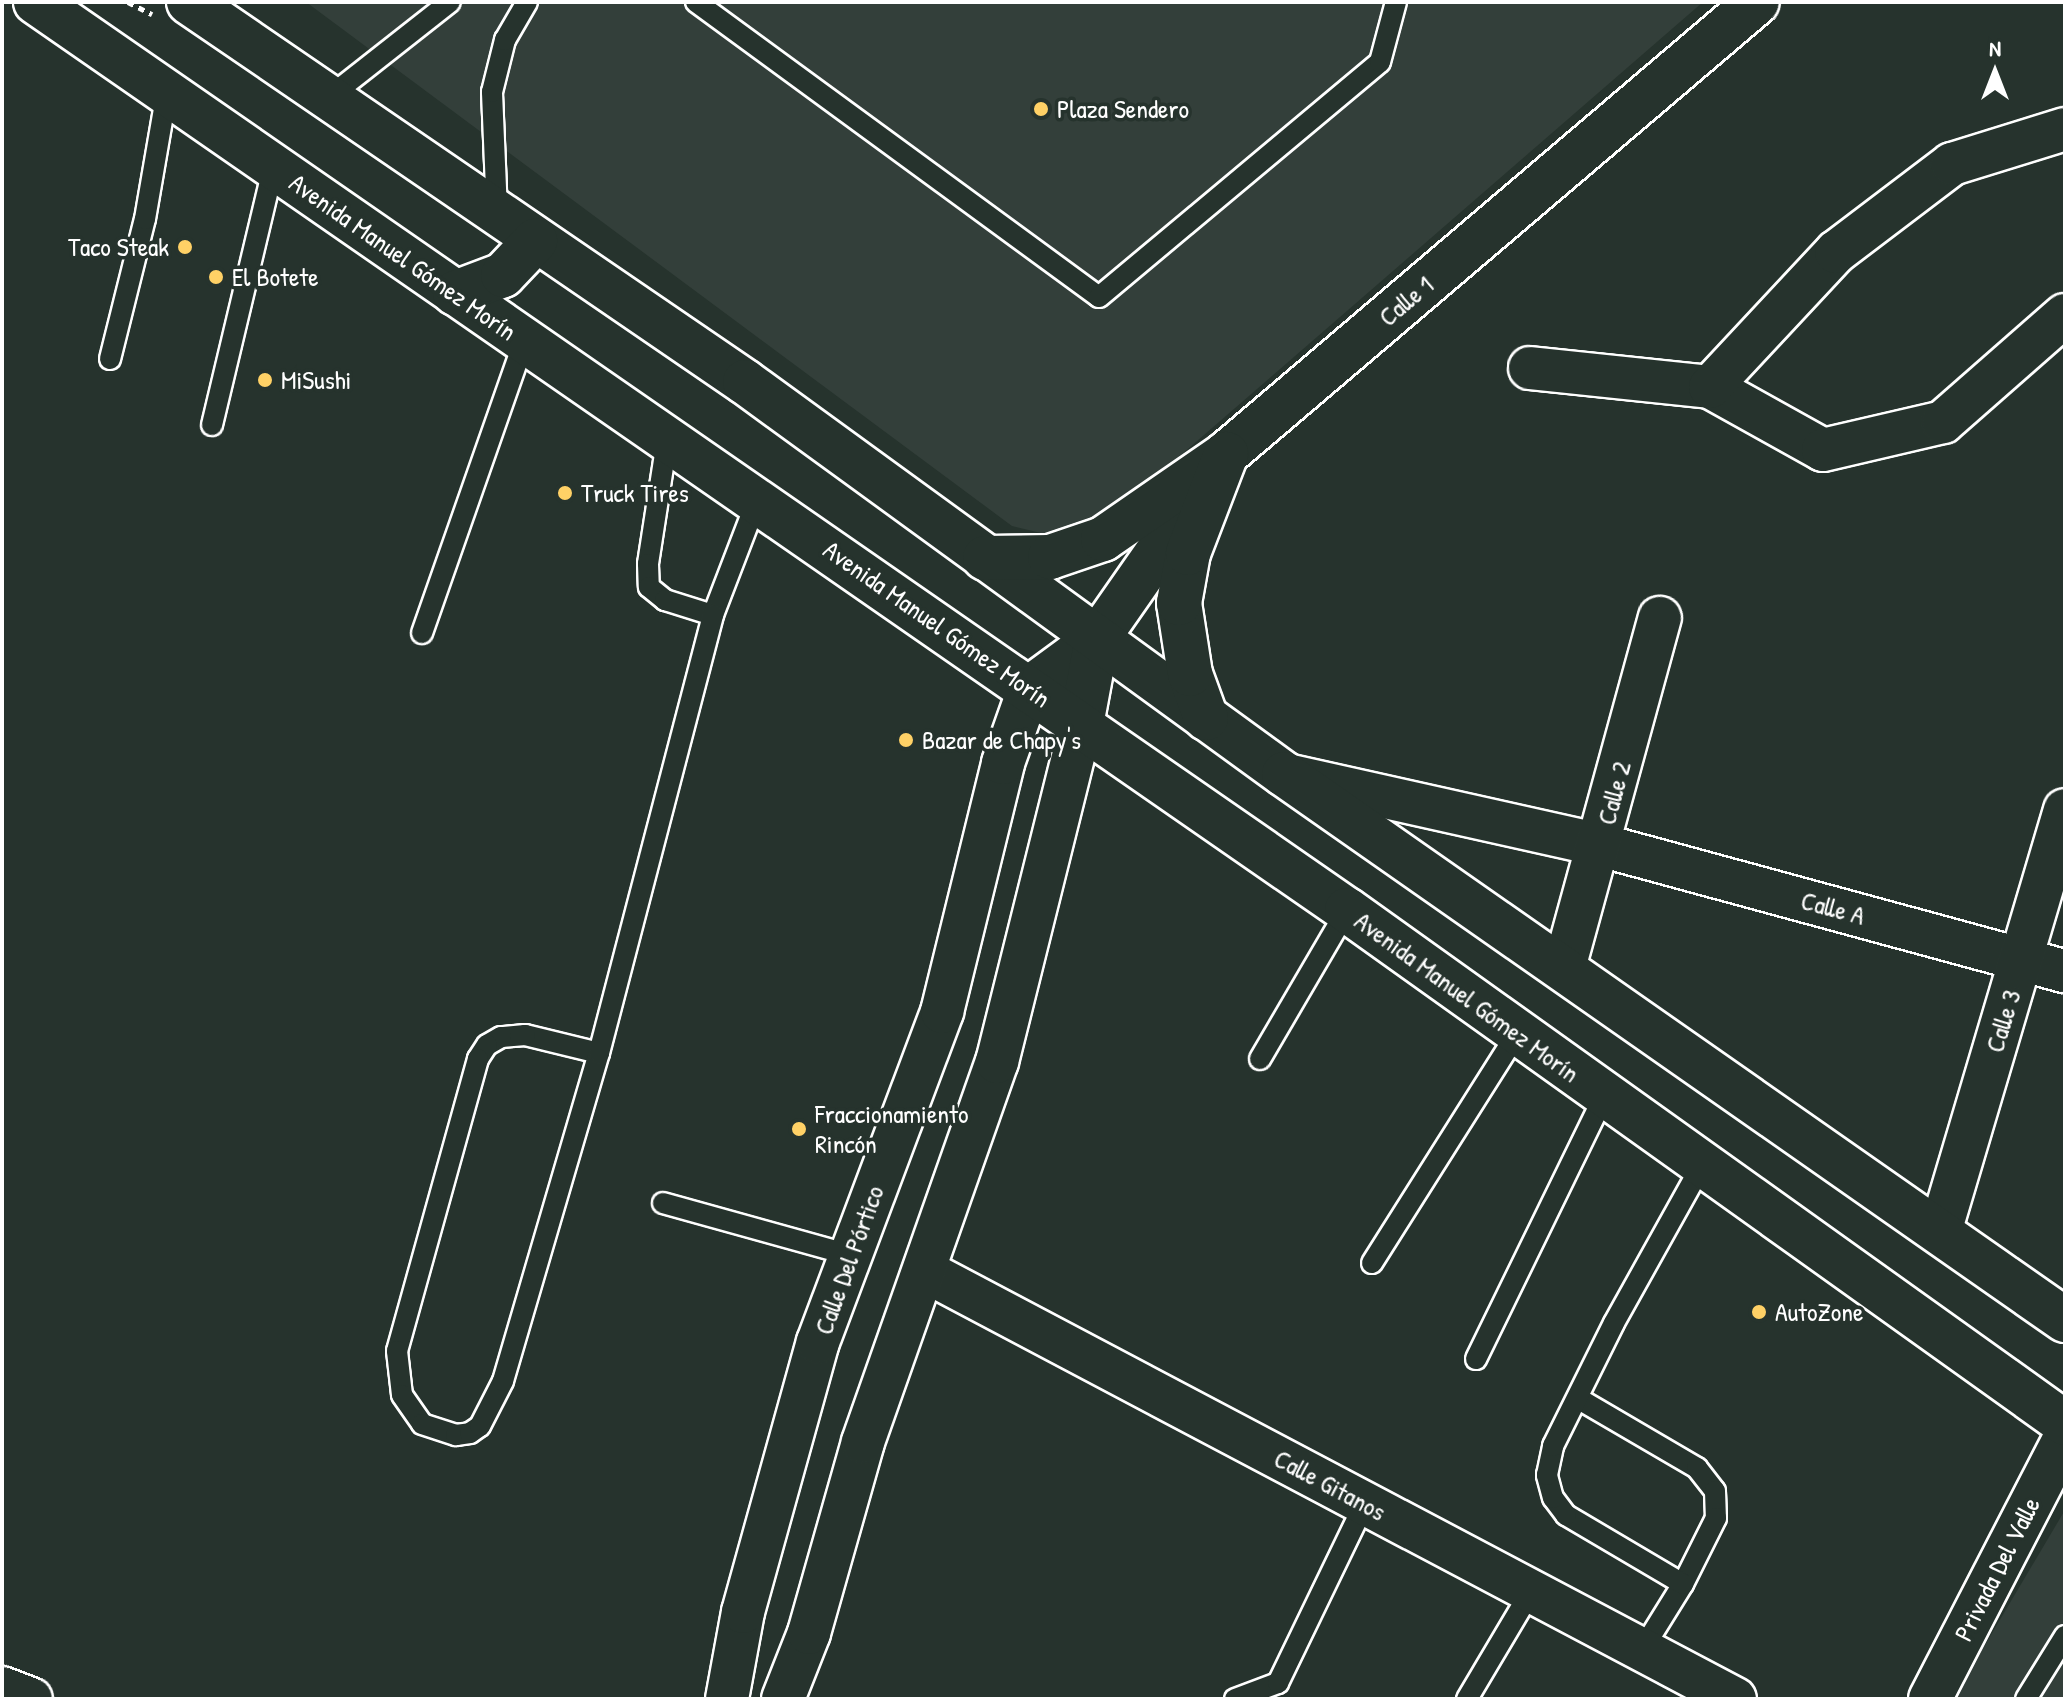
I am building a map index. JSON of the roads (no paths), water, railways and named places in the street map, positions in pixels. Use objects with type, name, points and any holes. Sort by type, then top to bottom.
[{"type":"main road","name":"Avenida Manuel Gómez Morín","points":[[36,2],[667,441],[758,498],[1347,910],[2065,1423]]},
{"type":"main road","points":[[189,2],[497,216],[745,382],[1284,774],[2065,1320]]},
{"type":"main road","name":"Calle 1","points":[[1029,689],[1097,639],[1226,454],[1757,2]]},
{"type":"main road","points":[[455,293],[503,275],[535,241]]},
{"type":"main road","points":[[985,558],[1050,557],[1103,539],[1226,454]]},
{"type":"main road","points":[[1206,718],[1186,660],[1179,603],[1188,553],[1226,454]]},
{"type":"main road","name":"Calle 1","points":[[1081,725],[1097,639]]},
{"type":"street","points":[[1710,387],[1836,252],[1952,164],[2065,129]]},
{"type":"street","points":[[1530,368],[1710,387],[1823,450],[1943,422],[2065,315]]},
{"type":"street","name":"Calle 2","points":[[1564,968],[1660,618]]},
{"type":"street","name":"Calle Del Pórtico","points":[[727,1699],[743,1612],[818,1342],[942,1012],[1003,763],[1029,689]]},
{"type":"street","points":[[783,1699],[809,1633],[863,1442],[997,1062],[1081,725]]},
{"type":"street","name":"Calle A","points":[[1284,774],[1600,845],[2065,971]]},
{"type":"street","name":"Calle 3","points":[[1940,1232],[2065,810]]},
{"type":"street","name":"Calle Gitanos","points":[[925,1271],[1735,1699]]},
{"type":"street","name":"Privada Del Valle","points":[[1930,1699],[2065,1438]]},
{"type":"street","points":[[2,1688],[31,1699]]},
{"type":"lane","points":[[328,98],[450,2]]},
{"type":"lane","points":[[497,216],[492,92],[505,40],[527,2]]},
{"type":"lane","points":[[696,2],[1099,297],[1380,62],[1396,2]]},
{"type":"lane","points":[[110,359],[145,219],[167,91]]},
{"type":"lane","points":[[212,425],[274,165]]},
{"type":"lane","points":[[422,633],[524,342]]},
{"type":"lane","points":[[667,441],[648,564],[649,587],[665,600],[713,615]]},
{"type":"lane","points":[[599,1053],[525,1035],[501,1037],[478,1059],[397,1351],[402,1395],[422,1424],[456,1435],[470,1433],[480,1426],[503,1381],[599,1053],[713,615],[758,498]]},
{"type":"lane","points":[[1260,1059],[1347,910]]},
{"type":"lane","points":[[1372,1263],[1518,1032]]},
{"type":"lane","points":[[1476,1359],[1604,1096]]},
{"type":"lane","points":[[1683,1584],[1566,1515],[1553,1498],[1547,1475],[1553,1446],[1579,1399],[1614,1323],[1702,1165]]},
{"type":"lane","points":[[663,1203],[851,1255]]},
{"type":"lane","points":[[1579,1399],[1697,1468],[1715,1491],[1716,1518],[1683,1584],[1642,1650]]},
{"type":"lane","points":[[1235,1699],[1278,1683],[1365,1503]]},
{"type":"lane","points":[[1467,1699],[1531,1591]]},
{"type":"lane","points":[[2026,1699],[2065,1636]]},
{"type":"place","name":"Plaza Sendero","points":[[1041,109]]},
{"type":"place","name":"Taco Steak","points":[[185,247]]},
{"type":"place","name":"El Botete","points":[[216,277]]},
{"type":"place","name":"MiSushi","points":[[265,380]]},
{"type":"place","name":"Truck Tires","points":[[565,493]]},
{"type":"place","name":"Bazar de Chapy's","points":[[906,740]]},
{"type":"place","name":"Fraccionamiento Rincón","points":[[799,1129]]},
{"type":"place","name":"AutoZone","points":[[1759,1312]]}]
